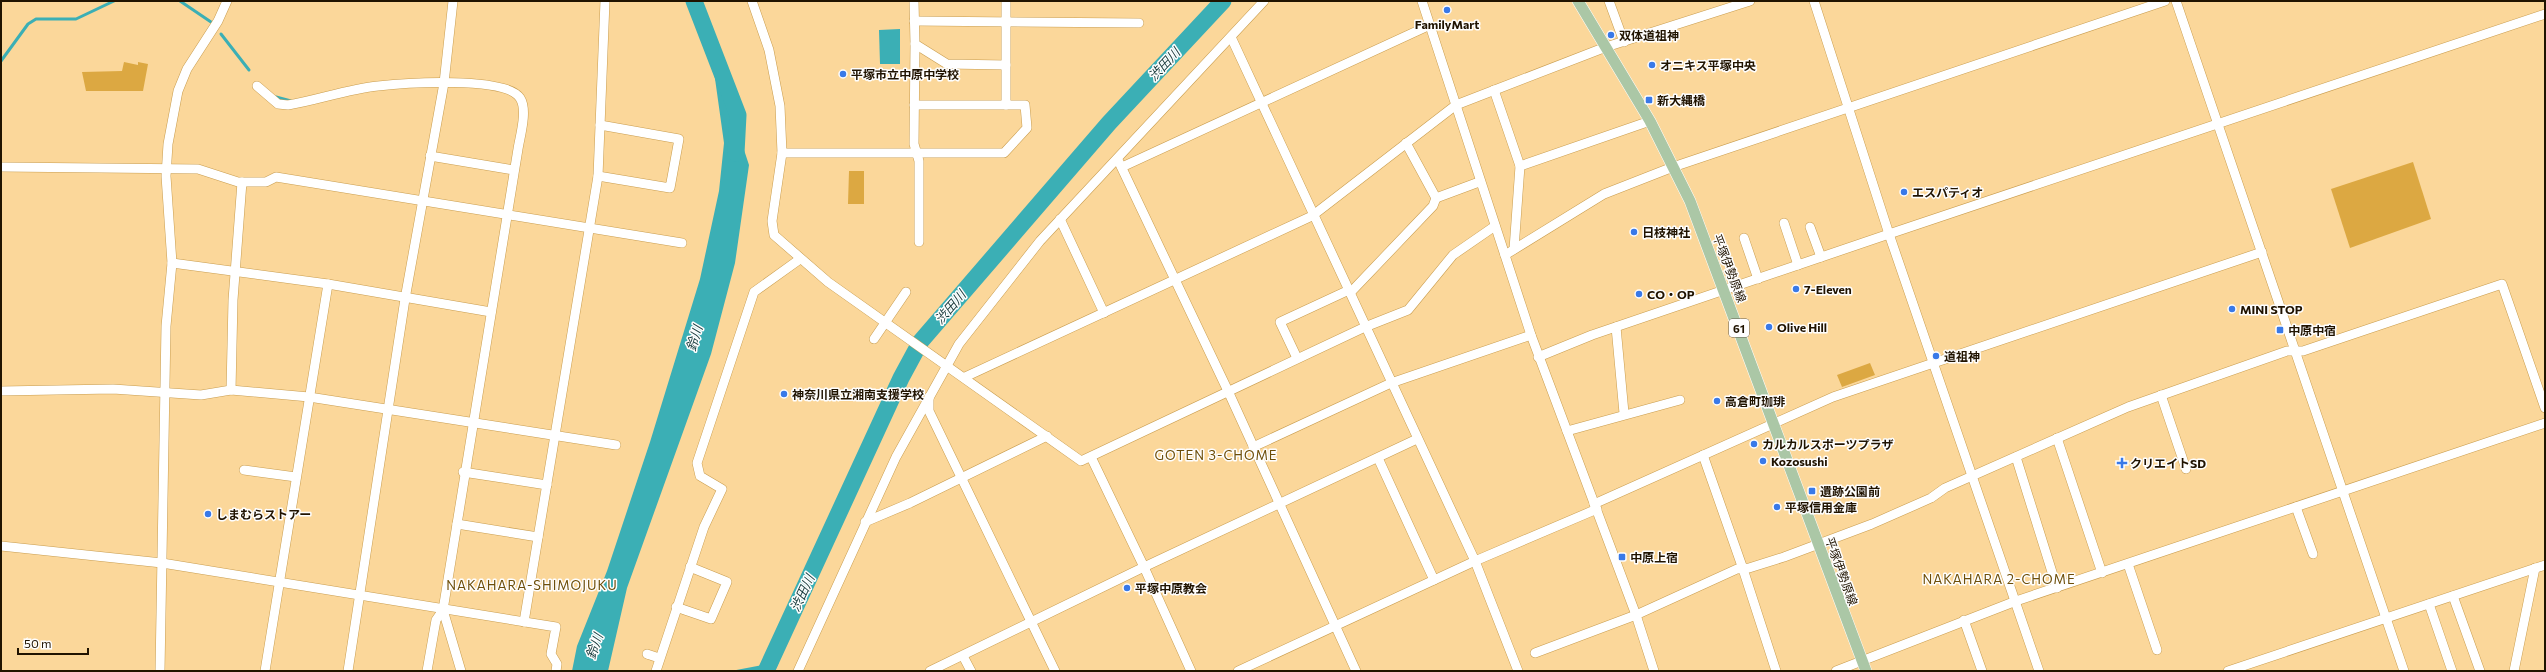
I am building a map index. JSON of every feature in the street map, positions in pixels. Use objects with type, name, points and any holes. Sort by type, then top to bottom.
[{"type":"main road","name":"平塚伊勢原線","points":[[1578,1],[1650,121],[1690,201],[1775,423],[1866,671]]},
{"type":"street","points":[[160,671],[166,326],[172,263],[166,170],[178,91],[187,69],[218,21],[227,1]]},
{"type":"street","points":[[348,671],[405,299],[444,84],[453,1]]},
{"type":"street","points":[[524,622],[598,176],[605,1]]},
{"type":"street","points":[[752,1],[769,50],[780,106],[782,153],[772,220],[774,234],[800,259],[886,323],[965,377],[1081,461],[1297,358],[1365,327],[1408,310],[1453,255],[1495,226]]},
{"type":"street","points":[[914,1],[914,144],[919,161],[919,242]]},
{"type":"street","points":[[1006,1],[1006,105]]},
{"type":"street","points":[[798,671],[896,457],[959,344],[1040,241],[1060,219],[1120,163],[1264,1]]},
{"type":"street","points":[[1422,1],[1479,182],[1505,255],[1538,357],[1596,506],[1636,615],[1654,671]]},
{"type":"street","points":[[1609,1],[1624,42]]},
{"type":"street","points":[[965,377],[1312,216],[1456,105],[1606,47],[1750,1]]},
{"type":"street","points":[[1814,1],[1889,234],[1974,476],[2039,671]]},
{"type":"street","points":[[1505,255],[1604,194],[1673,167],[2165,1]]},
{"type":"street","points":[[2176,1],[2404,671]]},
{"type":"street","points":[[1538,357],[1616,327],[1723,290],[2545,14]]},
{"type":"street","points":[[914,21],[1139,23]]},
{"type":"street","points":[[1120,163],[1260,102],[1430,24]]},
{"type":"street","points":[[1231,37],[1312,216],[1475,561],[1518,671]]},
{"type":"street","points":[[915,44],[947,64],[1006,65]]},
{"type":"street","points":[[257,86],[267,97],[278,104],[288,105],[376,86],[444,84],[501,86],[519,96],[523,116],[464,472],[443,610],[461,671]]},
{"type":"street","points":[[1494,90],[1520,166],[1514,249]]},
{"type":"street","points":[[782,153],[1004,153],[1026,128],[1025,105],[914,105]]},
{"type":"street","points":[[1520,166],[1650,121]]},
{"type":"street","points":[[598,176],[670,188],[679,139],[600,125]]},
{"type":"street","points":[[1406,143],[1436,198]]},
{"type":"street","points":[[430,156],[514,170]]},
{"type":"street","points":[[1120,163],[1228,391],[1356,671]]},
{"type":"street","points":[[1,167],[166,170],[198,169],[242,182],[266,182],[276,177],[422,202],[682,243]]},
{"type":"street","points":[[231,390],[236,270],[242,182]]},
{"type":"street","points":[[1297,358],[1280,322],[1349,292],[1433,206],[1436,198],[1479,182]]},
{"type":"street","points":[[1060,219],[1104,313]]},
{"type":"street","points":[[1784,223],[1798,265]]},
{"type":"street","points":[[1810,227],[1821,257]]},
{"type":"street","points":[[1744,238],[1758,279]]},
{"type":"street","points":[[1238,671],[1703,455],[1833,397],[2262,252]]},
{"type":"street","points":[[656,671],[659,658],[704,526],[722,489],[700,476],[697,463],[754,292],[800,259]]},
{"type":"street","points":[[172,263],[236,270],[328,284],[405,299],[491,312]]},
{"type":"street","points":[[265,671],[328,284]]},
{"type":"street","points":[[1535,653],[1636,615],[1737,569],[1743,569],[1819,544],[1872,524],[2057,438],[2128,407],[2287,351],[2296,353],[2502,284],[2545,408]]},
{"type":"street","points":[[874,339],[906,292]]},
{"type":"street","points":[[1616,327],[1624,413]]},
{"type":"street","points":[[1253,447],[1391,383],[1531,335]]},
{"type":"street","points":[[1,391],[91,389],[201,395],[231,390],[309,397],[473,423],[555,434],[616,445]]},
{"type":"street","points":[[2161,395],[2186,468]]},
{"type":"street","points":[[929,396],[930,411],[1055,671]]},
{"type":"street","points":[[1567,431],[1624,413],[1680,400]]},
{"type":"street","points":[[1836,671],[1861,659],[2016,601],[2545,423]]},
{"type":"street","points":[[865,522],[962,479],[1047,436]]},
{"type":"street","points":[[2057,438],[2102,573]]},
{"type":"street","points":[[930,671],[1144,566],[1418,439]]},
{"type":"street","points":[[1703,455],[1743,569],[1776,671]]},
{"type":"street","points":[[1092,457],[1144,566],[1191,671]]},
{"type":"street","points":[[2016,457],[2057,588]]},
{"type":"street","points":[[1378,458],[1434,580]]},
{"type":"street","points":[[244,470],[296,477]]},
{"type":"street","points":[[464,472],[547,485]]},
{"type":"street","points":[[2296,507],[2313,554]]},
{"type":"street","points":[[457,524],[538,537]]},
{"type":"street","points":[[1,546],[162,563],[556,628],[551,654],[557,664],[556,671]]},
{"type":"street","points":[[2128,564],[2156,650]]},
{"type":"street","points":[[2228,671],[2545,565]]},
{"type":"street","points":[[676,607],[711,619],[727,582],[690,566]]},
{"type":"street","points":[[2514,671],[2535,568]]},
{"type":"street","points":[[2454,596],[2480,671]]},
{"type":"street","points":[[2429,604],[2452,671]]},
{"type":"street","points":[[427,671],[436,620],[443,610]]},
{"type":"street","points":[[1964,620],[1982,671]]},
{"type":"street","points":[[647,654],[659,658]]},
{"type":"street","points":[[963,656],[971,671]]},
{"type":"shaded area","points":[[124,62],[138,65],[138,62],[148,64],[143,91],[86,91],[82,72],[122,71]]},
{"type":"shaded area","points":[[2413,162],[2431,219],[2350,248],[2331,189]]},
{"type":"shaded area","points":[[849,171],[864,171],[864,204],[848,204]]},
{"type":"shaded area","points":[[1870,363],[1875,375],[1842,387],[1837,375]]},
{"type":"water","points":[[900,29],[900,64],[880,64],[879,30]]},
{"type":"water","points":[[711,50],[749,165],[735,263],[711,354],[627,588],[608,671],[572,671],[577,646],[607,571],[650,442],[700,279],[719,191],[724,143]]},
{"type":"water","points":[[779,662],[775,671],[731,671]]},
{"type":"waterway","points":[[1,61],[28,24],[36,19],[76,19],[114,1]]},
{"type":"waterway","points":[[180,1],[211,22]]},
{"type":"waterway","name":"鈴川","points":[[694,1],[738,115],[736,153]]},
{"type":"waterway","name":"渋田川","points":[[766,671],[901,378],[921,341],[1109,123],[1223,1]]},
{"type":"waterway","points":[[221,34],[249,70]]},
{"type":"waterway","points":[[276,97],[291,101]]},
{"type":"place","name":"FamilyMart","points":[[1447,10]]},
{"type":"place","name":"双体道祖神","points":[[1611,35]]},
{"type":"place","name":"オニキス平塚中央","points":[[1652,65]]},
{"type":"place","name":"平塚市立中原中学校","points":[[843,74]]},
{"type":"place","name":"新大縄橋","points":[[1649,100]]},
{"type":"place","name":"エスパティオ","points":[[1904,192]]},
{"type":"place","name":"日枝神社","points":[[1634,232]]},
{"type":"place","name":"7-Eleven","points":[[1796,289]]},
{"type":"place","name":"CO・OP","points":[[1639,294]]},
{"type":"place","name":"MINI STOP","points":[[2232,309]]},
{"type":"place","name":"Olive Hill","points":[[1769,327]]},
{"type":"place","name":"中原中宿","points":[[2280,330]]},
{"type":"place","name":"道祖神","points":[[1936,356]]},
{"type":"place","name":"神奈川県立湘南支援学校","points":[[784,394]]},
{"type":"place","name":"高倉町珈琲","points":[[1717,401]]},
{"type":"place","name":"カルカルスポーツプラザ","points":[[1754,444]]},
{"type":"place","name":"Kozosushi","points":[[1763,461]]},
{"type":"place","name":"クリエイトSD","points":[[2122,463]]},
{"type":"place","name":"遺跡公園前","points":[[1812,491]]},
{"type":"place","name":"平塚信用金庫","points":[[1777,507]]},
{"type":"place","name":"しまむらストアー","points":[[208,514]]},
{"type":"place","name":"中原上宿","points":[[1622,557]]},
{"type":"place","name":"平塚中原教会","points":[[1127,588]]},
{"type":"district","name":"GOTEN 3-CHOME","points":[[1216,455]]},
{"type":"district","name":"NAKAHARA 2-CHOME","points":[[1999,579]]},
{"type":"district","name":"NAKAHARA-SHIMOJUKU","points":[[532,585]]}]
